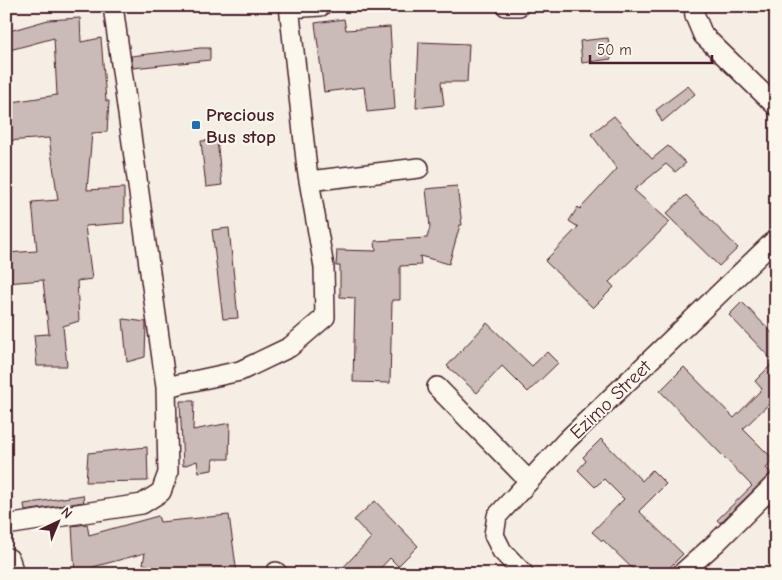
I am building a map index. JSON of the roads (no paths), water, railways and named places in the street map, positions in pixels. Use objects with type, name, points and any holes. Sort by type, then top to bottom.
[{"type":"main road","points":[[6,562],[9,574]]},
{"type":"street","points":[[6,525],[142,504],[161,492],[168,473],[166,387],[113,6]]},
{"type":"street","points":[[166,387],[240,371],[290,347],[325,317],[324,267],[309,181],[289,7],[321,6]]},
{"type":"street","points":[[506,6],[519,6]]},
{"type":"street","points":[[694,6],[695,16],[703,35],[776,106]]},
{"type":"street","points":[[309,181],[419,168]]},
{"type":"street","name":"Ezimo Street","points":[[524,574],[502,550],[494,535],[497,516],[567,440],[776,239]]},
{"type":"street","points":[[437,388],[529,481]]},
{"type":"street","points":[[682,574],[718,542],[776,483]]},
{"type":"place","name":"Precious Bus stop","points":[[196,125]]}]
